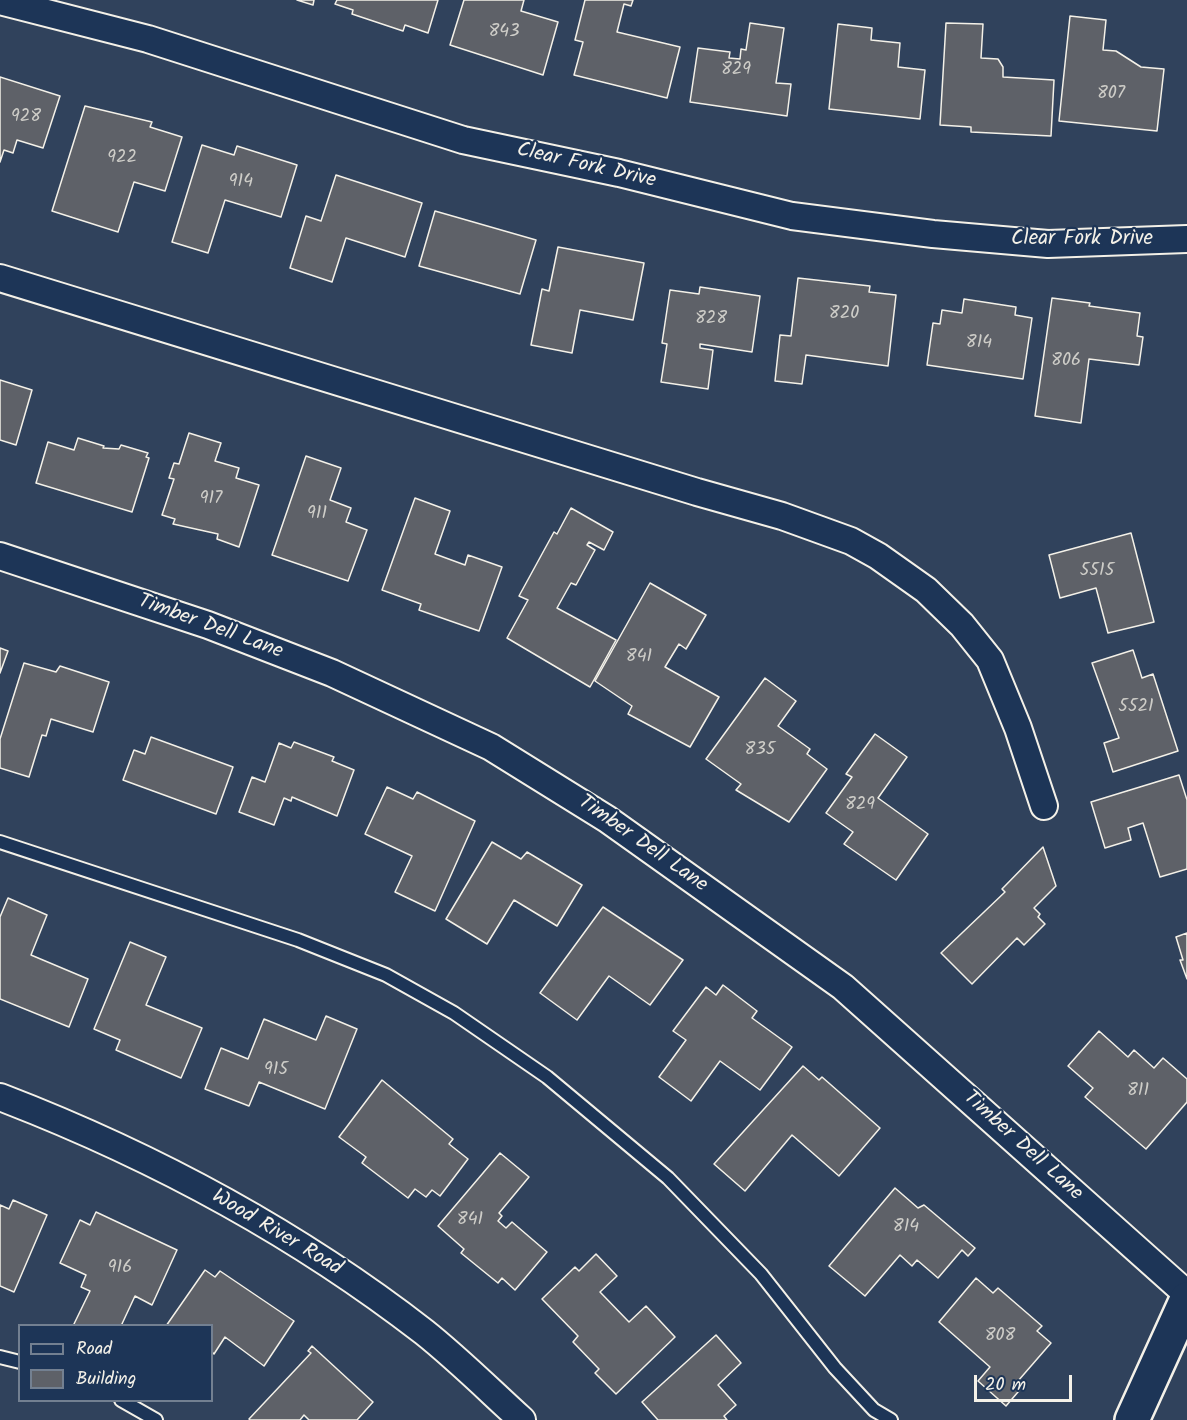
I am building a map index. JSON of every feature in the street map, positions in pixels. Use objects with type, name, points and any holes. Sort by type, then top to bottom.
[{"type":"street","name":"Clear Fork Drive","points":[[0,1],[148,39],[463,140],[620,173],[792,216],[933,234],[1048,244],[1187,239]]},
{"type":"street","points":[[0,278],[782,516],[851,541],[878,556],[926,590],[962,625],[990,660],[1018,728],[1044,806]]},
{"type":"street","name":"Timber Dell Lane","points":[[0,556],[208,625],[332,673],[490,747],[607,819],[843,987],[1187,1294]]},
{"type":"street","name":"Wood River Road","points":[[0,1097],[40,1112],[159,1166],[294,1241],[426,1334],[522,1420]]},
{"type":"street","points":[[1132,1420],[1187,1299]]},
{"type":"lane","points":[[0,842],[298,940],[386,975],[454,1013],[547,1077],[668,1178],[761,1274],[835,1368],[874,1410],[891,1420]]},
{"type":"lane","points":[[0,1358],[18,1362]]},
{"type":"lane","points":[[123,1402],[156,1420]]},
{"type":"building","points":[[297,0],[314,0],[313,5]]},
{"type":"building","points":[[337,0],[438,0],[428,33],[405,25],[403,31],[352,14],[353,10],[335,4]]},
{"type":"building","points":[[464,0],[524,0],[521,11],[558,22],[543,75],[450,45]]},
{"type":"building","points":[[585,0],[633,0],[631,6],[624,4],[617,32],[680,47],[667,98],[574,75],[583,42],[575,40]]},
{"type":"building","points":[[1070,16],[1106,20],[1103,50],[1116,51],[1141,67],[1164,69],[1157,131],[1059,121]]},
{"type":"building","points":[[750,23],[784,28],[776,83],[791,84],[787,116],[690,102],[698,48],[730,52],[729,58],[740,59],[741,49],[746,50]]},
{"type":"building","points":[[946,23],[983,24],[981,58],[998,59],[1003,67],[1003,77],[1054,80],[1051,136],[971,132],[971,127],[940,125]]},
{"type":"building","points":[[838,24],[872,28],[871,40],[900,43],[898,67],[925,70],[920,119],[829,109]]},
{"type":"building","points":[[0,77],[60,96],[43,148],[17,140],[13,153],[4,150],[0,162]]},
{"type":"building","points":[[85,106],[152,122],[150,127],[182,137],[165,191],[134,182],[118,232],[52,211]]},
{"type":"building","points":[[202,145],[234,155],[237,146],[297,165],[281,217],[225,200],[208,253],[172,242]]},
{"type":"building","points":[[336,175],[422,203],[405,257],[346,238],[332,282],[290,268],[306,216],[321,221]]},
{"type":"building","points":[[435,211],[536,240],[520,294],[419,266]]},
{"type":"building","points":[[558,247],[644,263],[633,320],[580,310],[572,353],[531,345],[542,289],[549,291]]},
{"type":"building","points":[[798,278],[870,286],[869,292],[896,295],[888,366],[806,355],[802,384],[775,381],[780,335],[791,336]]},
{"type":"building","points":[[700,287],[760,296],[752,352],[700,344],[700,348],[713,350],[708,389],[661,382],[667,344],[662,343],[670,290],[699,294]]},
{"type":"building","points":[[1052,298],[1140,313],[1137,336],[1143,337],[1139,365],[1089,359],[1081,423],[1035,416]]},
{"type":"building","points":[[964,299],[1016,307],[1015,315],[1032,318],[1023,379],[927,365],[933,323],[940,324],[942,310],[962,313]]},
{"type":"building","points":[[0,380],[32,390],[16,445],[0,440]]},
{"type":"building","points":[[189,433],[221,443],[215,461],[239,468],[236,478],[259,485],[239,547],[217,539],[218,534],[173,524],[175,519],[162,515],[174,479],[169,478],[174,463],[179,464]]},
{"type":"building","points":[[78,438],[104,446],[103,448],[119,449],[121,445],[148,453],[146,457],[149,458],[132,512],[36,483],[48,442],[74,450]]},
{"type":"building","points":[[306,456],[341,468],[330,500],[351,508],[346,522],[367,530],[348,581],[272,555]]},
{"type":"building","points":[[415,498],[450,511],[435,554],[465,565],[468,555],[502,567],[479,631],[419,610],[421,604],[382,590]]},
{"type":"building","points":[[571,508],[613,532],[604,550],[589,542],[587,545],[595,550],[576,585],[571,583],[557,608],[616,640],[590,687],[507,638],[528,600],[519,596],[554,532],[557,534]]},
{"type":"building","points":[[1131,533],[1154,622],[1108,633],[1096,588],[1060,598],[1049,555]]},
{"type":"building","points":[[650,583],[706,615],[686,649],[679,644],[665,667],[719,697],[690,747],[628,714],[632,706],[595,681]]},
{"type":"building","points":[[0,648],[8,651],[0,673]]},
{"type":"building","points":[[1133,650],[1142,678],[1153,674],[1178,751],[1113,772],[1104,743],[1119,738],[1092,663]]},
{"type":"building","points":[[24,663],[56,672],[60,666],[109,682],[93,732],[51,719],[46,736],[42,735],[29,777],[0,768],[0,739]]},
{"type":"building","points":[[765,678],[796,701],[778,726],[810,749],[807,754],[827,769],[789,822],[736,790],[741,784],[706,759]]},
{"type":"building","points":[[875,734],[907,757],[878,798],[928,834],[896,880],[844,844],[853,832],[826,813],[852,777],[846,774]]},
{"type":"building","points":[[151,737],[233,767],[216,814],[123,780],[134,750],[145,754]]},
{"type":"building","points":[[294,742],[334,757],[332,761],[354,770],[337,816],[292,797],[291,801],[284,798],[274,825],[239,812],[252,777],[265,782],[279,743],[291,748]]},
{"type":"building","points":[[1179,775],[1187,800],[1187,869],[1160,877],[1143,823],[1128,828],[1131,840],[1105,848],[1091,802]]},
{"type":"building","points":[[387,787],[413,799],[417,792],[475,821],[435,911],[395,892],[412,856],[365,834]]},
{"type":"building","points":[[492,842],[521,859],[527,852],[582,885],[557,926],[514,900],[487,944],[446,919]]},
{"type":"building","points":[[1043,847],[1056,886],[1034,908],[1040,914],[1038,917],[1045,924],[1024,945],[1017,938],[972,984],[941,953],[1005,892],[1002,889]]},
{"type":"building","points":[[8,898],[47,915],[31,955],[88,979],[69,1027],[0,999],[0,917]]},
{"type":"building","points":[[603,907],[683,960],[650,1005],[609,976],[577,1020],[540,993]]},
{"type":"building","points":[[1187,933],[1187,979],[1180,960],[1183,960],[1176,937]]},
{"type":"building","points":[[130,942],[166,957],[146,1005],[202,1028],[181,1078],[116,1050],[120,1040],[94,1029]]},
{"type":"building","points":[[723,985],[757,1011],[752,1018],[792,1047],[760,1090],[720,1061],[691,1101],[659,1077],[686,1040],[673,1031],[706,987],[716,995]]},
{"type":"building","points":[[326,1016],[357,1029],[325,1109],[259,1082],[249,1106],[205,1089],[221,1048],[248,1059],[264,1019],[316,1040]]},
{"type":"building","points":[[1099,1031],[1128,1057],[1134,1050],[1154,1068],[1163,1058],[1187,1079],[1187,1102],[1146,1149],[1085,1097],[1093,1088],[1068,1066]]},
{"type":"building","points":[[803,1066],[819,1080],[822,1077],[880,1128],[839,1176],[792,1135],[745,1191],[714,1164]]},
{"type":"building","points":[[382,1080],[453,1139],[449,1144],[468,1159],[440,1196],[432,1190],[426,1197],[415,1189],[408,1198],[362,1163],[366,1157],[339,1137]]},
{"type":"building","points":[[500,1153],[529,1177],[499,1213],[502,1216],[498,1221],[506,1228],[512,1222],[547,1252],[515,1290],[502,1278],[498,1283],[461,1253],[464,1249],[438,1226]]},
{"type":"building","points":[[895,1188],[918,1208],[924,1205],[975,1248],[968,1256],[962,1250],[938,1278],[917,1260],[912,1266],[900,1255],[865,1296],[829,1266]]},
{"type":"building","points":[[13,1200],[47,1215],[14,1292],[0,1286],[0,1205],[9,1209]]},
{"type":"building","points":[[96,1212],[177,1250],[152,1305],[135,1296],[122,1324],[74,1324],[90,1291],[81,1287],[86,1275],[60,1263],[80,1220],[90,1225]]},
{"type":"building","points":[[596,1254],[617,1276],[600,1292],[629,1322],[646,1306],[675,1337],[616,1394],[595,1373],[599,1369],[573,1342],[578,1336],[542,1299],[575,1267],[579,1271]]},
{"type":"building","points":[[205,1270],[215,1277],[220,1271],[294,1321],[264,1366],[225,1337],[214,1354],[213,1324],[167,1324]]},
{"type":"building","points":[[976,1278],[993,1293],[998,1288],[1042,1326],[1037,1331],[1051,1343],[1018,1381],[1024,1385],[1006,1406],[978,1381],[990,1367],[939,1322]]},
{"type":"building","points":[[716,1335],[741,1363],[718,1385],[736,1405],[724,1416],[727,1420],[658,1420],[642,1402]]},
{"type":"building","points":[[312,1346],[373,1402],[357,1420],[309,1420],[304,1415],[300,1420],[250,1420],[311,1353],[308,1351]]}]
